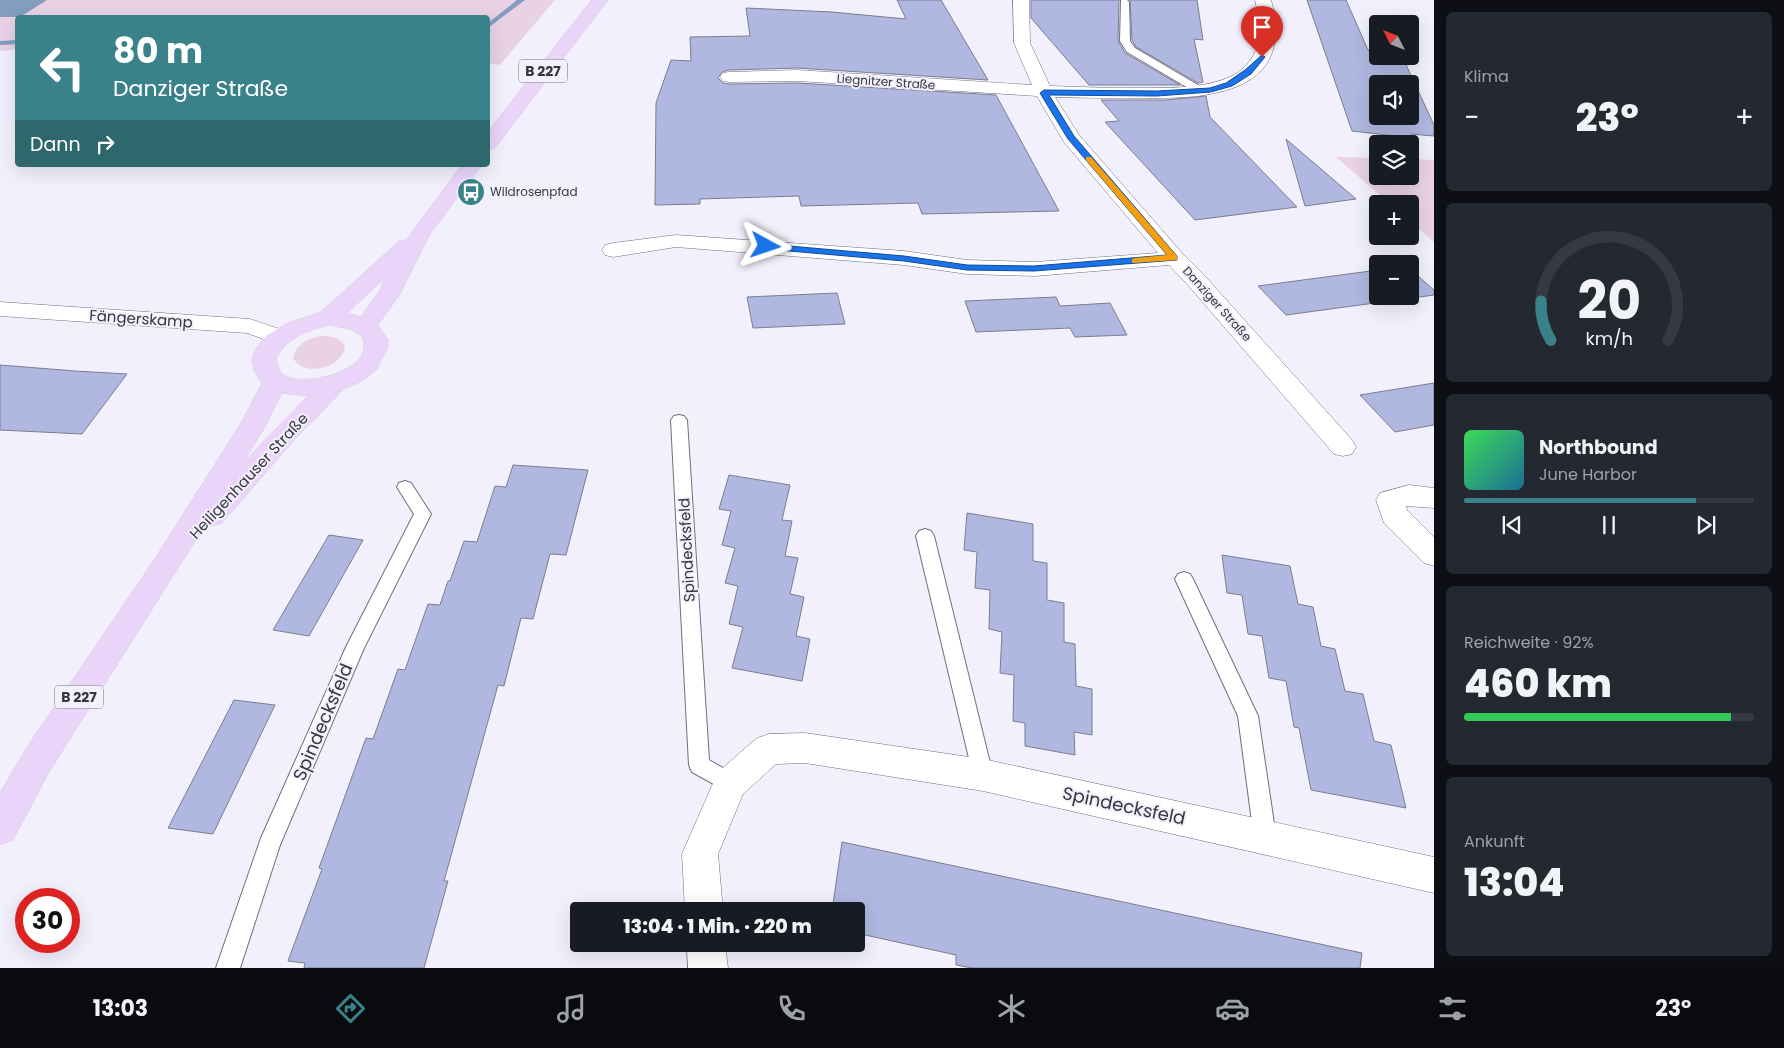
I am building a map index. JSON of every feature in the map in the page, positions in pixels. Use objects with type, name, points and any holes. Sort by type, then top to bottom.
[{"type":"main road","name":"B 227","points":[[490,141],[600,0]]},
{"type":"main road","points":[[329,318],[420,233],[470,167]]},
{"type":"main road","points":[[366,326],[389,294],[420,233]]},
{"type":"main road","points":[[329,318],[350,320],[366,326],[375,336],[376,349],[370,363],[355,375],[335,384],[313,388],[292,387],[275,380],[266,371],[265,360],[270,348],[280,337],[294,328],[329,318]]},
{"type":"main road","name":"Heiligenhauser Straße","points":[[0,828],[37,761],[164,568],[253,425],[275,380]]},
{"type":"main road","name":"Heiligenhauser Straße","points":[[164,568],[286,433],[335,384]]},
{"type":"street","name":"Danziger Straße","points":[[1021,0],[1022,43],[1044,93],[1070,138],[1174,258],[1196,280],[1343,447]]},
{"type":"street","name":"Liegnitzer Straße","points":[[729,77],[780,74],[1044,93],[1157,94],[1211,90],[1229,85],[1248,72],[1262,57],[1269,39],[1267,11],[1263,0]]},
{"type":"street","points":[[613,250],[676,242],[693,242],[904,258],[967,267],[1025,268],[1174,258]]},
{"type":"street","name":"Fängerskamp","points":[[0,309],[250,326],[280,337]]},
{"type":"street","points":[[1434,498],[1409,495],[1390,500],[1394,515],[1434,555]]},
{"type":"street","name":"Spindecksfeld","points":[[703,902],[700,854],[730,783],[769,750],[805,748],[983,775],[1434,876]]},
{"type":"street","points":[[707,952],[708,968]]},
{"type":"lane","points":[[1124,2],[1125,41],[1131,50],[1199,90]]},
{"type":"lane","name":"Spindecksfeld","points":[[679,420],[699,765],[730,783]]},
{"type":"lane","name":"Spindecksfeld","points":[[228,968],[269,845],[355,647],[423,514],[405,486]]},
{"type":"lane","points":[[925,536],[983,775]]},
{"type":"lane","points":[[1184,579],[1248,716],[1265,837]]},
{"type":"shaded area","points":[[0,0],[555,0],[500,65],[490,63],[490,15],[15,15],[15,49],[0,51]]},
{"type":"shaded area","points":[[1336,157],[1369,158],[1369,185],[1419,185],[1419,159],[1434,160],[1434,242],[1419,229],[1419,195],[1380,195]]},
{"type":"shaded area","points":[[320,336],[331,337],[341,341],[345,346],[343,354],[331,365],[322,368],[305,368],[298,364],[293,358],[297,349],[307,341]]},
{"type":"water","points":[[0,0],[47,0],[23,15],[0,17]]},
{"type":"building","points":[[897,0],[941,0],[988,80],[797,68],[729,70],[722,72],[718,78],[723,83],[729,84],[797,83],[996,95],[1059,211],[922,214],[918,203],[801,206],[799,196],[700,199],[700,204],[655,205],[656,103],[671,60],[691,61],[690,37],[750,36],[746,8],[832,12],[906,19]]},
{"type":"building","points":[[1031,0],[1119,0],[1118,41],[1125,53],[1180,85],[1089,85],[1031,18]]},
{"type":"building","points":[[1130,0],[1197,0],[1203,40],[1194,39],[1203,82],[1198,83],[1136,47],[1132,40]]},
{"type":"building","points":[[1307,0],[1346,0],[1369,50],[1369,65],[1406,65],[1411,75],[1369,75],[1369,125],[1419,125],[1419,93],[1434,125],[1434,136],[1411,134],[1387,135],[1352,131]]},
{"type":"building","points":[[1206,96],[1210,117],[1297,207],[1195,220],[1105,122],[1119,121],[1101,100],[1166,100]]},
{"type":"building","points":[[1286,139],[1356,199],[1305,206]]},
{"type":"building","points":[[1369,271],[1369,304],[1286,315],[1258,286]]},
{"type":"building","points":[[1419,277],[1434,290],[1434,295],[1419,297]]},
{"type":"building","points":[[837,293],[845,324],[753,328],[747,297]]},
{"type":"building","points":[[1056,297],[1060,306],[1110,303],[1127,335],[1075,337],[1070,328],[976,332],[965,301]]},
{"type":"building","points":[[0,365],[127,374],[82,434],[0,430]]},
{"type":"building","points":[[1434,383],[1434,425],[1395,432],[1360,395]]},
{"type":"building","points":[[513,465],[588,470],[566,555],[550,554],[533,619],[521,618],[504,686],[498,685],[444,881],[448,881],[424,968],[304,968],[305,963],[288,961],[322,869],[319,868],[366,738],[373,739],[398,669],[405,670],[428,604],[440,605],[464,541],[477,542],[495,486],[506,487]]},
{"type":"building","points":[[729,475],[790,485],[782,520],[792,521],[785,556],[798,558],[790,594],[804,597],[796,636],[810,639],[802,681],[732,668],[743,627],[729,624],[738,586],[725,583],[735,548],[722,545],[731,511],[719,509]]},
{"type":"building","points":[[967,513],[1033,524],[1033,561],[1047,563],[1047,600],[1064,603],[1064,642],[1075,644],[1076,686],[1092,689],[1092,735],[1074,732],[1075,755],[1025,746],[1025,723],[1013,721],[1014,675],[1000,673],[1002,632],[989,629],[990,590],[975,588],[977,552],[964,550]]},
{"type":"building","points":[[329,535],[363,540],[309,636],[273,630]]},
{"type":"building","points":[[1222,555],[1290,566],[1298,604],[1313,607],[1321,646],[1335,649],[1345,691],[1363,694],[1374,741],[1391,745],[1406,808],[1311,790],[1299,728],[1294,727],[1286,681],[1269,678],[1262,636],[1248,634],[1242,595],[1227,593]]},
{"type":"building","points":[[234,700],[275,705],[213,834],[168,828]]},
{"type":"building","points":[[842,842],[1362,953],[1360,968],[972,968],[956,965],[956,955],[865,935],[865,902],[833,902]]},
{"type":"waterway","points":[[490,24],[521,0]]},
{"type":"waterway","points":[[0,43],[15,42]]},
{"type":"slow traffic","points":[[1089,158],[1174,258],[1135,261]]},
{"type":"place","name":"Wildrosenpfad","points":[[471,192]]},
{"type":"route","points":[[766,246],[904,258],[967,267],[1034,268],[1174,258],[1070,138],[1044,93],[1157,94],[1211,90],[1229,85],[1248,72],[1262,57]]}]
